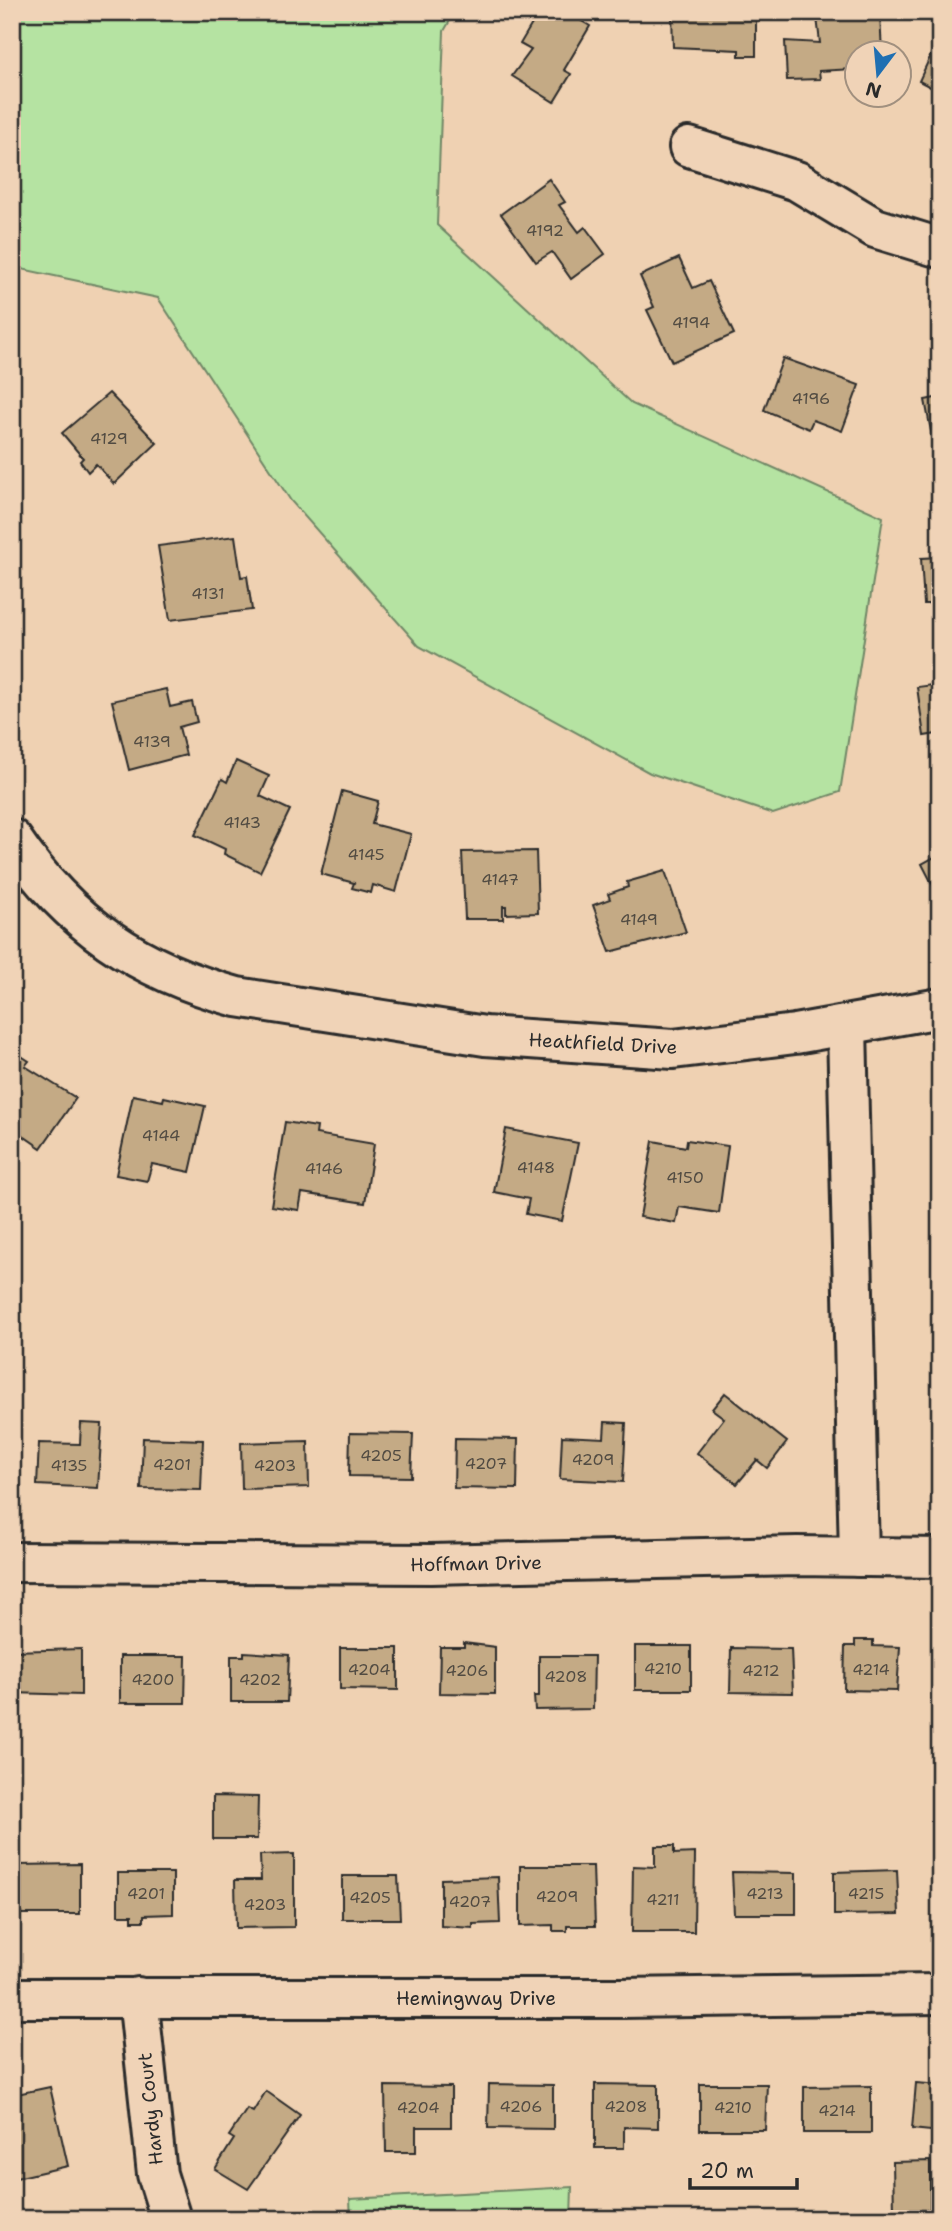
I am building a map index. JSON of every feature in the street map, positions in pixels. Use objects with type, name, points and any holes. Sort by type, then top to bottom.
[{"type":"street","points":[[689,146],[797,181],[875,228],[940,248]]},
{"type":"street","name":"Heathfield Drive","points":[[12,839],[29,864],[66,905],[107,940],[155,968],[205,988],[237,997],[485,1036],[673,1049],[847,1026],[940,1009]]},
{"type":"street","points":[[847,1026],[859,1557]]},
{"type":"street","name":"Hoffman Drive","points":[[12,1562],[431,1564],[797,1556],[940,1558]]},
{"type":"street","name":"Hemingway Drive","points":[[12,1998],[621,1998],[940,1994]]},
{"type":"street","name":"Hardy Court","points":[[138,1997],[157,2174],[171,2219]]},
{"type":"green space","points":[[12,12],[455,12],[444,31],[437,225],[632,404],[883,517],[840,792],[773,814],[650,773],[419,646],[291,501],[158,298],[12,267]]},
{"type":"green space","points":[[572,2187],[571,2219],[351,2219],[350,2199]]},
{"type":"building","points":[[539,12],[566,12],[590,26],[564,70],[571,74],[554,102],[512,76],[531,50],[520,44]]},
{"type":"building","points":[[672,12],[756,12],[756,56],[739,56],[739,50],[673,47]]},
{"type":"building","points":[[880,15],[881,38],[844,38],[844,70],[819,71],[820,79],[787,80],[785,41],[820,43],[817,17]]},
{"type":"building","points":[[936,44],[940,46],[940,92],[919,81]]},
{"type":"building","points":[[549,179],[565,202],[559,205],[579,232],[585,227],[605,254],[571,279],[552,252],[536,262],[501,214]]},
{"type":"building","points":[[679,258],[693,288],[709,281],[734,334],[672,362],[647,310],[654,307],[640,276]]},
{"type":"building","points":[[783,358],[859,385],[842,431],[813,420],[809,429],[764,410]]},
{"type":"building","points":[[109,393],[157,443],[114,484],[96,464],[88,472],[80,461],[83,458],[62,433]]},
{"type":"building","points":[[940,397],[940,446],[934,447],[925,400]]},
{"type":"building","points":[[235,536],[241,577],[247,576],[252,610],[170,620],[158,546]]},
{"type":"building","points":[[940,557],[940,637],[937,637],[934,604],[924,604],[921,558]]},
{"type":"building","points":[[940,684],[940,753],[937,734],[924,736],[917,687]]},
{"type":"building","points":[[166,689],[170,707],[192,702],[197,722],[179,727],[186,755],[129,770],[112,701]]},
{"type":"building","points":[[236,761],[269,776],[260,796],[290,810],[260,872],[224,854],[225,849],[195,835],[222,779],[227,782]]},
{"type":"building","points":[[342,791],[378,801],[372,824],[411,834],[396,892],[373,885],[371,893],[352,888],[354,883],[321,874]]},
{"type":"building","points":[[536,851],[538,913],[506,914],[506,906],[503,906],[503,919],[465,919],[462,852]]},
{"type":"building","points":[[940,854],[940,899],[922,864]]},
{"type":"building","points":[[665,871],[686,932],[610,952],[593,905],[610,899],[608,894],[628,887],[627,882]]},
{"type":"building","points":[[12,1050],[29,1061],[25,1066],[76,1098],[41,1148],[12,1128]]},
{"type":"building","points":[[133,1095],[163,1101],[164,1097],[205,1106],[190,1172],[152,1164],[147,1181],[116,1175]]},
{"type":"building","points":[[285,1122],[317,1127],[316,1134],[374,1144],[365,1203],[302,1193],[299,1210],[271,1206]]},
{"type":"building","points":[[506,1129],[578,1143],[562,1221],[526,1214],[529,1199],[494,1192]]},
{"type":"building","points":[[687,1140],[728,1146],[719,1213],[679,1207],[676,1223],[640,1217],[653,1141],[686,1147]]},
{"type":"building","points":[[725,1393],[787,1442],[767,1468],[757,1460],[737,1484],[697,1453],[724,1418],[712,1409]]},
{"type":"building","points":[[605,1422],[626,1423],[623,1482],[560,1479],[562,1436],[604,1438]]},
{"type":"building","points":[[81,1423],[102,1424],[98,1488],[37,1485],[39,1443],[80,1444]]},
{"type":"building","points":[[350,1433],[413,1434],[411,1477],[349,1476]]},
{"type":"building","points":[[143,1438],[203,1440],[201,1490],[141,1489]]},
{"type":"building","points":[[455,1438],[518,1439],[517,1489],[454,1488]]},
{"type":"building","points":[[308,1441],[309,1487],[242,1489],[241,1443]]},
{"type":"building","points":[[855,1640],[873,1640],[873,1646],[900,1647],[897,1691],[844,1690],[845,1646],[855,1646]]},
{"type":"building","points":[[464,1643],[495,1647],[495,1694],[439,1693],[440,1647],[464,1647]]},
{"type":"building","points":[[635,1646],[691,1646],[691,1690],[635,1690]]},
{"type":"building","points":[[340,1648],[398,1648],[398,1690],[340,1689]]},
{"type":"building","points":[[731,1648],[791,1649],[793,1693],[730,1692]]},
{"type":"building","points":[[81,1649],[81,1695],[12,1693],[12,1651]]},
{"type":"building","points":[[244,1652],[289,1655],[287,1702],[231,1702],[231,1656],[244,1656]]},
{"type":"building","points":[[120,1656],[186,1656],[185,1703],[120,1703]]},
{"type":"building","points":[[539,1656],[594,1656],[593,1709],[535,1710],[534,1696],[539,1696]]},
{"type":"building","points":[[213,1796],[258,1797],[257,1839],[213,1839]]},
{"type":"building","points":[[655,1846],[674,1846],[674,1854],[695,1853],[694,1932],[632,1932],[633,1866],[655,1867]]},
{"type":"building","points":[[294,1854],[294,1927],[236,1928],[235,1880],[261,1880],[260,1855]]},
{"type":"building","points":[[80,1864],[80,1914],[17,1914],[16,1865]]},
{"type":"building","points":[[520,1866],[593,1866],[595,1926],[567,1926],[567,1931],[553,1931],[553,1925],[520,1926]]},
{"type":"building","points":[[897,1870],[899,1914],[834,1915],[834,1872]]},
{"type":"building","points":[[732,1872],[796,1873],[796,1914],[734,1914]]},
{"type":"building","points":[[118,1873],[173,1873],[173,1914],[144,1915],[144,1921],[132,1921],[132,1915],[118,1915]]},
{"type":"building","points":[[342,1876],[398,1876],[400,1919],[342,1919]]},
{"type":"building","points":[[498,1877],[500,1923],[473,1924],[473,1928],[441,1926],[441,1879]]},
{"type":"building","points":[[916,2083],[940,2085],[940,2132],[912,2129]]},
{"type":"building","points":[[489,2084],[553,2085],[553,2129],[488,2128]]},
{"type":"building","points":[[595,2084],[658,2085],[658,2128],[624,2127],[624,2148],[595,2148]]},
{"type":"building","points":[[700,2084],[767,2084],[765,2130],[700,2130]]},
{"type":"building","points":[[385,2086],[451,2087],[451,2127],[416,2127],[416,2152],[386,2152]]},
{"type":"building","points":[[871,2086],[871,2133],[804,2133],[804,2087]]},
{"type":"building","points":[[50,2087],[68,2166],[12,2179],[12,2095]]},
{"type":"building","points":[[266,2091],[300,2115],[248,2189],[215,2169],[234,2139],[229,2136],[247,2109],[253,2112]]},
{"type":"building","points":[[930,2161],[930,2211],[894,2212],[893,2162]]}]
